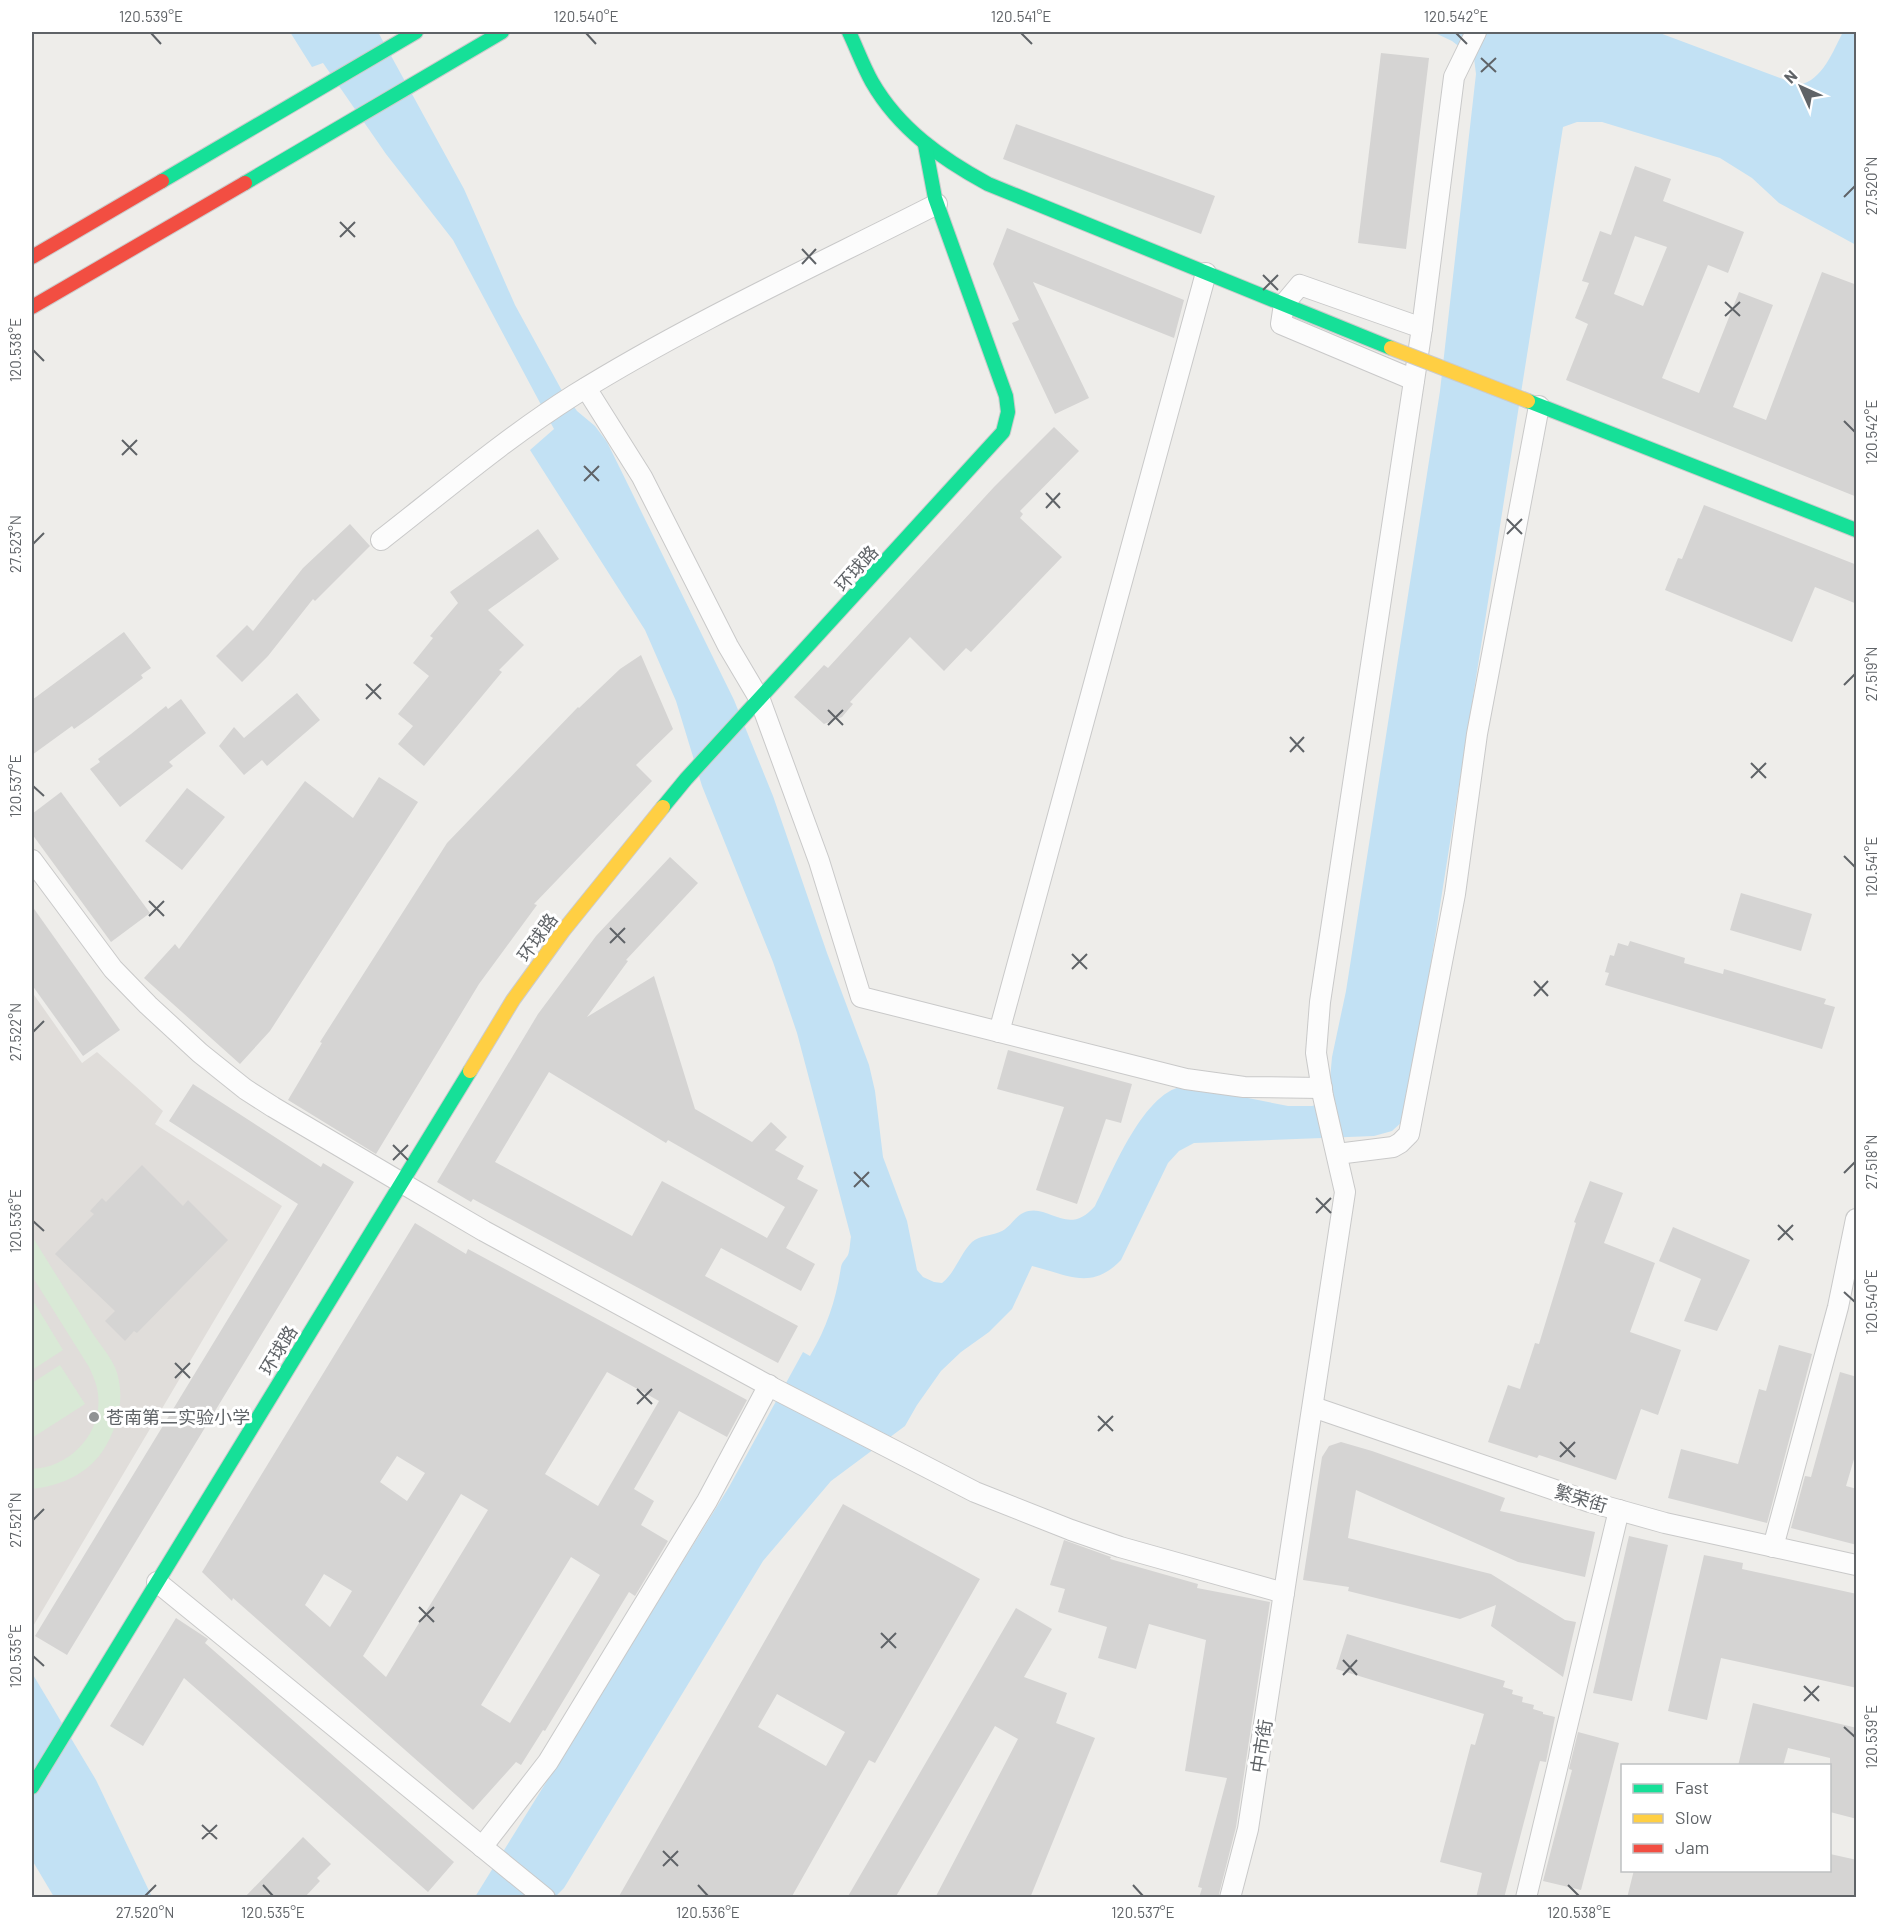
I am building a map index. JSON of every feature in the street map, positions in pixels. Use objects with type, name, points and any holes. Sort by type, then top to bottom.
[{"type":"street","points":[[32,307],[502,32]]},
{"type":"street","points":[[850,32],[871,80],[894,114],[925,145],[965,172],[988,184],[1391,348],[1857,530]]},
{"type":"street","name":"中市街","points":[[1230,1898],[1248,1830],[1345,1192],[1316,1053],[1320,1002],[1422,328],[1454,77],[1476,32]]},
{"type":"street","points":[[32,257],[414,33]]},
{"type":"street","name":"环球路","points":[[32,1787],[513,1000],[563,931],[686,779],[996,442],[1007,420],[1006,396],[937,204],[925,145]]},
{"type":"street","points":[[381,540],[539,419],[580,392],[667,341],[937,204]]},
{"type":"street","points":[[999,1032],[1206,273]]},
{"type":"street","points":[[1414,380],[1281,324],[1284,304],[1300,285],[1422,328]]},
{"type":"street","points":[[580,392],[642,477],[756,704],[819,861],[861,997],[1186,1078],[1244,1087],[1323,1092]]},
{"type":"street","points":[[1336,1150],[1393,1147],[1409,1134],[1455,894],[1477,734],[1534,403]]},
{"type":"street","points":[[32,860],[113,969],[192,1045],[245,1089],[402,1183],[484,1231],[771,1387],[975,1492],[1071,1530],[1184,1566],[1284,1593]]},
{"type":"street","points":[[1773,1547],[1838,1307],[1857,1219]]},
{"type":"street","points":[[488,1851],[548,1762],[707,1501],[771,1387]]},
{"type":"street","name":"繁荣街","points":[[1313,1407],[1523,1480],[1619,1510],[1665,1523],[1857,1565]]},
{"type":"street","points":[[1526,1898],[1619,1510]]},
{"type":"street","points":[[157,1582],[545,1898]]},
{"type":"shaded area","name":"苍南第二实验小学","points":[[32,992],[82,1063],[97,1052],[163,1111],[155,1124],[282,1206],[32,1628]]},
{"type":"green space","points":[[32,1236],[113,1363],[119,1383],[120,1404],[116,1424],[108,1443],[96,1460],[71,1478],[32,1489],[32,1469],[46,1467],[71,1455],[89,1435],[95,1422],[98,1394],[89,1367],[32,1276]]},
{"type":"green space","points":[[32,1299],[63,1350],[32,1370]]},
{"type":"green space","points":[[60,1365],[85,1404],[32,1438],[32,1383]]},
{"type":"water","points":[[290,32],[378,32],[464,189],[515,305],[561,389],[577,411],[595,426],[607,442],[734,700],[773,796],[827,953],[869,1065],[875,1091],[883,1157],[907,1221],[917,1270],[923,1277],[942,1283],[972,1242],[1002,1231],[1023,1213],[1041,1211],[1067,1220],[1085,1215],[1095,1206],[1121,1154],[1144,1116],[1157,1101],[1172,1090],[1187,1086],[1288,1106],[1312,1106],[1328,1101],[1332,1057],[1346,991],[1440,391],[1476,74],[1474,58],[1452,41],[1433,32],[1657,32],[1799,85],[1815,77],[1821,71],[1843,32],[1856,32],[1856,245],[1779,203],[1752,178],[1720,158],[1602,122],[1577,122],[1563,127],[1421,1026],[1404,1120],[1392,1131],[1374,1136],[1194,1143],[1179,1151],[1168,1163],[1121,1260],[1110,1270],[1089,1278],[1079,1278],[1032,1266],[1012,1309],[989,1332],[961,1352],[941,1371],[905,1426],[831,1481],[763,1561],[564,1888],[555,1897],[475,1897],[729,1487],[803,1352],[810,1356],[830,1313],[841,1265],[849,1253],[851,1237],[797,1033],[773,962],[702,786],[676,701],[645,630],[530,450],[554,429],[453,240],[386,154],[323,63],[312,67]]},
{"type":"water","points":[[32,1673],[96,1780],[152,1897],[54,1897],[32,1860]]},
{"type":"building","points":[[1381,53],[1429,58],[1406,249],[1358,243]]},
{"type":"building","points":[[1016,124],[1215,196],[1201,234],[1003,159]]},
{"type":"building","points":[[1635,166],[1671,179],[1663,201],[1744,232],[1728,273],[1708,265],[1662,378],[1699,393],[1739,292],[1773,305],[1733,407],[1766,420],[1822,272],[1857,285],[1857,497],[1566,380],[1588,324],[1575,318],[1589,283],[1582,281],[1600,231],[1611,235]],"holes":[[[1635,236],[1667,247],[1643,306],[1614,294]]]},
{"type":"building","points":[[1007,228],[1184,300],[1174,338],[1033,282],[1089,398],[1055,414],[1012,323],[1019,320],[993,264]]},
{"type":"building","points":[[1054,427],[1079,451],[1020,511],[1023,514],[1020,518],[1062,557],[971,652],[966,648],[944,671],[910,637],[850,702],[853,704],[842,717],[824,724],[794,697],[824,665],[828,668],[994,487]]},
{"type":"building","points":[[1704,505],[1857,565],[1857,604],[1815,587],[1792,642],[1665,590],[1678,558],[1682,559]]},
{"type":"building","points":[[350,524],[370,546],[315,601],[313,599],[268,656],[242,682],[216,656],[247,625],[253,631],[303,568]]},
{"type":"building","points":[[538,529],[559,559],[488,610],[524,645],[499,670],[502,672],[424,766],[398,744],[413,726],[398,714],[429,676],[413,663],[433,638],[430,636],[458,603],[450,592]]},
{"type":"building","points":[[124,632],[151,668],[141,675],[143,678],[91,717],[74,729],[72,726],[32,755],[32,700]]},
{"type":"building","points":[[641,655],[673,729],[636,765],[652,781],[534,904],[537,905],[479,984],[376,1154],[288,1100],[322,1043],[320,1042],[447,843],[578,707],[620,669]]},
{"type":"building","points":[[297,693],[320,720],[267,766],[262,760],[244,775],[219,746],[234,727],[244,738]]},
{"type":"building","points":[[181,699],[206,733],[169,762],[173,766],[120,807],[90,769],[100,762],[98,759],[166,706],[168,709]]},
{"type":"building","points":[[379,777],[418,802],[270,1031],[240,1064],[144,978],[175,944],[179,949],[305,781],[353,818]]},
{"type":"building","points":[[187,788],[225,817],[182,870],[145,841]]},
{"type":"building","points":[[61,792],[150,913],[111,942],[32,834],[32,814]]},
{"type":"building","points":[[670,857],[698,883],[626,960],[628,961],[587,1017],[654,976],[695,1109],[752,1142],[771,1122],[787,1137],[775,1150],[804,1166],[797,1179],[818,1190],[786,1248],[815,1264],[801,1291],[721,1248],[705,1276],[798,1326],[778,1363],[473,1199],[471,1202],[437,1182],[538,1014],[596,936]],"holes":[[[549,1072],[666,1143],[668,1140],[785,1207],[767,1238],[662,1181],[632,1236],[495,1162]]]},
{"type":"building","points":[[1741,893],[1812,914],[1801,951],[1730,930]]},
{"type":"building","points":[[32,906],[120,1030],[83,1056],[32,985]]},
{"type":"building","points":[[1630,941],[1685,958],[1684,963],[1723,974],[1724,969],[1826,999],[1824,1004],[1835,1007],[1822,1049],[1605,985],[1609,973],[1605,972],[1610,955],[1614,956],[1618,943],[1628,946]]},
{"type":"building","points":[[1008,1050],[1132,1084],[1121,1123],[1106,1119],[1077,1204],[1036,1190],[1064,1107],[997,1089]]},
{"type":"building","points":[[193,1084],[321,1167],[323,1163],[354,1182],[67,1655],[35,1636],[298,1204],[169,1121]]},
{"type":"building","points":[[142,1165],[183,1206],[188,1200],[228,1240],[137,1333],[134,1331],[125,1341],[105,1321],[115,1311],[55,1254],[94,1214],[90,1211],[102,1198],[106,1202]]},
{"type":"building","points":[[1590,1181],[1623,1193],[1604,1243],[1655,1263],[1630,1332],[1681,1350],[1658,1415],[1641,1409],[1616,1480],[1539,1455],[1537,1458],[1488,1442],[1508,1385],[1520,1389],[1535,1343],[1539,1344],[1576,1223],[1574,1222]]},
{"type":"building","points":[[415,1223],[466,1254],[468,1249],[747,1400],[727,1437],[679,1411],[634,1489],[654,1501],[641,1525],[668,1541],[635,1596],[629,1592],[545,1731],[543,1730],[521,1765],[516,1762],[473,1810],[233,1598],[232,1601],[202,1572]],"holes":[[[607,1372],[659,1401],[598,1506],[545,1474]],[[397,1456],[425,1473],[407,1501],[380,1482]],[[461,1494],[488,1510],[386,1677],[363,1656]],[[571,1557],[600,1575],[510,1723],[481,1705]],[[324,1574],[352,1591],[330,1627],[305,1605]]]},
{"type":"building","points":[[1673,1227],[1750,1260],[1717,1331],[1684,1321],[1701,1279],[1659,1261]]},
{"type":"building","points":[[1779,1345],[1812,1354],[1767,1523],[1668,1498],[1681,1449],[1738,1464],[1759,1389],[1766,1391]]},
{"type":"building","points":[[1840,1372],[1857,1377],[1857,1449],[1846,1486],[1857,1489],[1857,1545],[1791,1528],[1805,1476],[1811,1477]]},
{"type":"building","points":[[1341,1442],[1505,1498],[1500,1511],[1595,1532],[1585,1577],[1518,1562],[1356,1490],[1348,1538],[1491,1574],[1565,1620],[1576,1622],[1563,1677],[1491,1626],[1496,1605],[1460,1619],[1348,1591],[1349,1587],[1303,1580],[1322,1457],[1329,1446]]},
{"type":"building","points":[[843,1504],[980,1579],[875,1763],[869,1760],[791,1898],[618,1898]],"holes":[[[777,1694],[845,1732],[826,1766],[758,1727]]]},
{"type":"building","points":[[1629,1536],[1668,1545],[1632,1701],[1593,1693]]},
{"type":"building","points":[[1064,1540],[1111,1557],[1110,1559],[1198,1584],[1197,1588],[1270,1602],[1236,1827],[1218,1898],[1199,1898],[1202,1888],[1198,1887],[1227,1778],[1185,1771],[1206,1640],[1149,1624],[1136,1669],[1098,1658],[1107,1627],[1058,1612],[1065,1589],[1050,1585]]},
{"type":"building","points":[[1704,1555],[1743,1563],[1742,1569],[1857,1594],[1857,1688],[1721,1658],[1707,1720],[1668,1711]]},
{"type":"building","points":[[1016,1608],[1052,1629],[1024,1677],[1067,1693],[1056,1723],[1095,1738],[1030,1898],[935,1898],[1018,1739],[995,1726],[895,1898],[847,1898]]},
{"type":"building","points":[[176,1618],[208,1639],[205,1643],[454,1862],[428,1892],[184,1678],[143,1746],[110,1726]]},
{"type":"building","points":[[1347,1634],[1505,1681],[1503,1687],[1513,1690],[1512,1694],[1523,1697],[1522,1702],[1534,1705],[1533,1709],[1543,1714],[1555,1717],[1546,1762],[1540,1761],[1504,1898],[1476,1898],[1482,1873],[1440,1862],[1471,1744],[1475,1745],[1484,1714],[1336,1669]]},
{"type":"building","points":[[1753,1703],[1857,1728],[1857,1819],[1831,1812],[1830,1758],[1788,1748],[1784,1764],[1738,1764]]},
{"type":"building","points":[[1578,1732],[1619,1743],[1581,1890],[1543,1881],[1572,1770],[1569,1769]]},
{"type":"building","points":[[303,1837],[331,1864],[317,1878],[320,1881],[304,1898],[244,1898]]},
{"type":"building","points":[[1831,1854],[1857,1860],[1855,1898],[1627,1898],[1634,1872],[1831,1872]]},
{"type":"traffic: fast","points":[[162,181],[416,32]]},
{"type":"traffic: fast","points":[[245,183],[502,32]]},
{"type":"traffic: fast","points":[[849,32],[872,82],[895,114],[938,153],[988,184],[1391,348]]},
{"type":"traffic: fast","points":[[663,807],[1003,432],[1008,412],[1006,396],[935,198],[925,145]]},
{"type":"traffic: fast","points":[[1528,401],[1856,530]]},
{"type":"traffic: fast","points":[[32,1787],[470,1071]]},
{"type":"traffic: slow","points":[[1391,348],[1528,401]]},
{"type":"traffic: slow","points":[[470,1071],[513,1000],[563,931],[663,807]]},
{"type":"traffic: jam","points":[[32,257],[162,181]]},
{"type":"traffic: jam","points":[[32,307],[245,183]]},
{"type":"place","name":"苍南第二实验小学","points":[[94,1417]]}]
